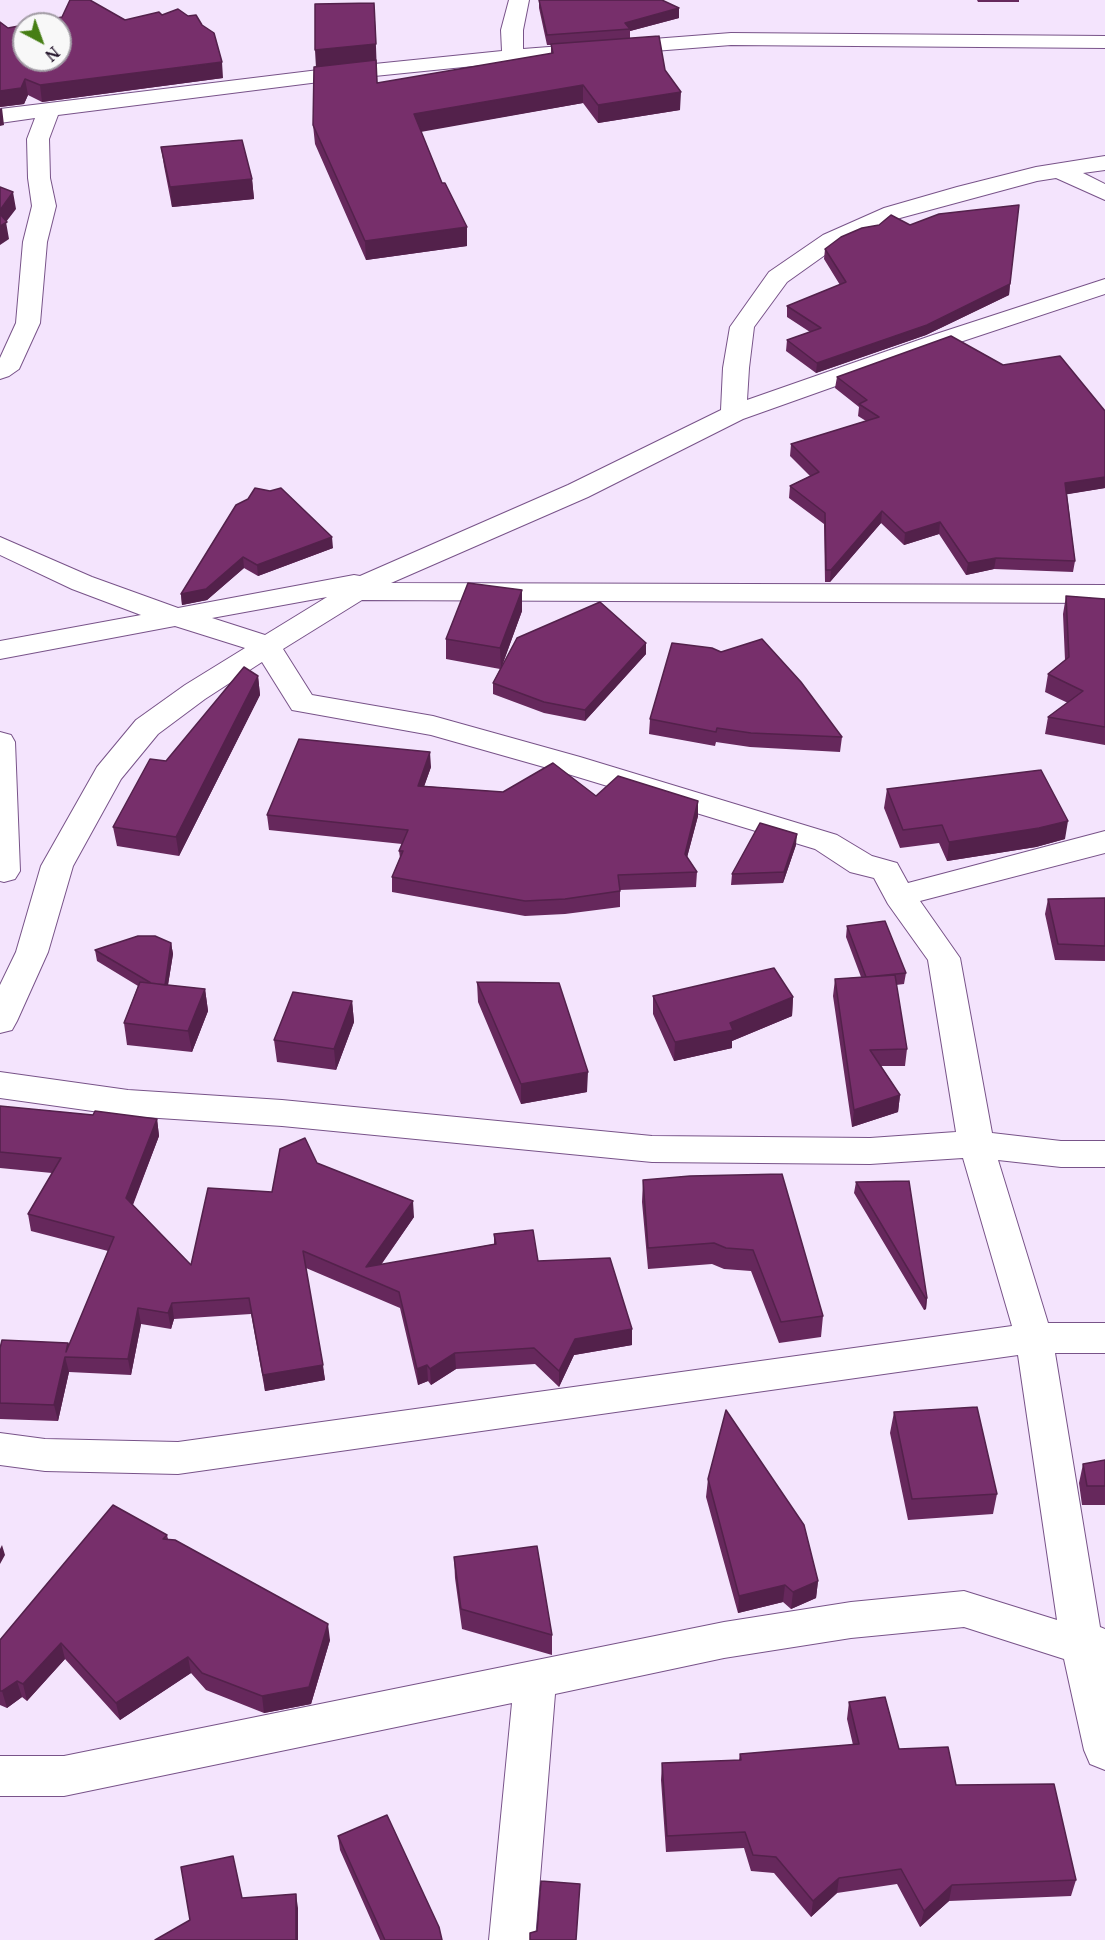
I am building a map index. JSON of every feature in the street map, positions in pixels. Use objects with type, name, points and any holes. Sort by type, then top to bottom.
[{"type":"street","points":[[513,56],[512,30],[519,0]]},
{"type":"street","points":[[0,116],[48,112],[335,74],[513,56],[731,39],[1105,42]]},
{"type":"street","points":[[0,371],[10,364],[28,323],[36,242],[44,206],[39,178],[38,140],[48,112]]},
{"type":"street","points":[[734,414],[736,368],[742,327],[778,277],[831,240],[892,213],[965,192],[1105,163]]},
{"type":"street","points":[[1060,171],[1105,193]]},
{"type":"street","points":[[0,1021],[32,952],[57,866],[108,774],[147,728],[195,692],[364,585],[578,491],[734,414],[942,340],[1105,286]]},
{"type":"street","points":[[0,545],[82,583],[174,616],[266,645],[302,703],[433,726],[568,764],[826,842],[861,864],[886,871],[899,896],[944,958],[976,1144],[1034,1338],[1093,1646],[1105,1750]]},
{"type":"street","points":[[0,650],[174,616],[364,585],[1105,594]]},
{"type":"street","points":[[0,742],[2,872],[57,866]]},
{"type":"street","points":[[899,896],[1105,842]]},
{"type":"street","points":[[0,1085],[128,1103],[282,1113],[652,1149],[870,1151],[976,1144],[1061,1154],[1105,1154]]},
{"type":"street","points":[[0,1449],[45,1455],[178,1458],[1034,1338],[1105,1338]]},
{"type":"street","points":[[0,1776],[64,1776],[735,1638],[851,1620],[964,1609],[1093,1646]]},
{"type":"street","points":[[512,1940],[534,1680]]},
{"type":"building","points":[[70,0],[90,0],[125,20],[159,12],[162,15],[178,9],[188,16],[196,15],[202,25],[214,33],[222,62],[40,85],[25,79],[21,88],[0,91],[0,22],[8,28],[12,27],[12,72],[72,72],[72,12],[64,12]]},
{"type":"building","points":[[539,0],[662,0],[679,8],[625,23],[630,29],[547,35]]},
{"type":"building","points":[[374,3],[376,44],[315,50],[315,4]]},
{"type":"building","points":[[659,36],[665,70],[681,92],[598,105],[583,85],[414,114],[442,183],[445,183],[467,227],[365,241],[313,125],[314,67],[376,60],[377,83],[553,53],[551,44]]},
{"type":"building","points":[[242,140],[252,179],[170,187],[161,147]]},
{"type":"building","points":[[0,187],[13,192],[0,210]]},
{"type":"building","points":[[1019,205],[1010,284],[927,325],[817,363],[787,340],[821,328],[787,306],[846,282],[825,249],[841,237],[862,228],[879,225],[891,215],[910,225],[939,214]]},
{"type":"building","points":[[0,214],[7,222],[0,226]]},
{"type":"building","points":[[951,336],[1003,365],[1060,356],[1105,411],[1105,477],[1065,483],[1075,561],[996,558],[968,563],[940,522],[905,533],[882,511],[831,570],[826,570],[825,513],[790,486],[819,472],[791,444],[879,417],[859,404],[867,400],[837,377]]},
{"type":"building","points":[[255,488],[270,491],[281,488],[332,537],[257,565],[243,557],[206,589],[181,594],[236,505],[248,499]]},
{"type":"building","points":[[468,583],[522,590],[500,648],[446,639]]},
{"type":"building","points":[[1066,596],[1105,599],[1105,727],[1048,717],[1083,691],[1048,674],[1069,657]]},
{"type":"building","points":[[600,602],[646,643],[585,710],[544,702],[493,683],[517,638]]},
{"type":"building","points":[[762,639],[801,682],[842,737],[751,733],[717,728],[716,732],[650,719],[672,643],[712,648],[721,652]]},
{"type":"building","points":[[244,667],[258,676],[176,837],[113,827],[150,759],[166,761]]},
{"type":"building","points":[[299,739],[430,752],[418,786],[503,792],[553,763],[596,796],[618,776],[698,801],[685,854],[697,872],[618,875],[620,891],[565,899],[525,901],[392,877],[403,851],[399,851],[408,830],[267,815]]},
{"type":"building","points":[[1041,770],[1068,821],[1039,828],[949,842],[942,825],[903,830],[887,789]]},
{"type":"building","points":[[760,823],[797,834],[784,872],[732,874]]},
{"type":"building","points":[[1105,898],[1105,946],[1058,944],[1048,899]]},
{"type":"building","points":[[885,921],[906,973],[866,977],[847,926]]},
{"type":"building","points":[[138,936],[155,936],[171,943],[165,985],[151,983],[95,950]]},
{"type":"building","points":[[774,968],[793,997],[730,1023],[733,1030],[675,1042],[653,996]]},
{"type":"building","points":[[895,975],[907,1049],[870,1050],[900,1095],[854,1110],[835,979]]},
{"type":"building","points":[[140,982],[205,989],[188,1031],[124,1023]]},
{"type":"building","points":[[477,982],[559,983],[588,1072],[521,1084]]},
{"type":"building","points":[[293,992],[352,1001],[334,1049],[274,1040]]},
{"type":"building","points":[[0,1106],[93,1115],[95,1111],[157,1119],[126,1198],[191,1265],[208,1188],[272,1192],[280,1149],[305,1138],[317,1163],[413,1201],[366,1267],[496,1244],[494,1234],[533,1230],[538,1261],[610,1258],[632,1329],[575,1339],[559,1371],[534,1348],[455,1353],[430,1369],[427,1365],[417,1369],[399,1292],[303,1251],[323,1365],[263,1375],[249,1298],[172,1303],[168,1313],[138,1308],[128,1359],[65,1357],[54,1405],[0,1403],[2,1340],[68,1343],[66,1352],[114,1237],[28,1214],[61,1158],[0,1152]]},
{"type":"building","points":[[782,1174],[823,1316],[781,1322],[753,1250],[726,1248],[714,1243],[648,1248],[643,1180],[690,1176]]},
{"type":"building","points":[[909,1181],[927,1298],[926,1299],[856,1182]]},
{"type":"building","points":[[977,1407],[997,1494],[912,1499],[894,1412]]},
{"type":"building","points":[[726,1410],[804,1525],[818,1581],[793,1592],[785,1585],[739,1596],[708,1479]]},
{"type":"building","points":[[1105,1460],[1105,1486],[1087,1486],[1083,1464]]},
{"type":"building","points":[[113,1505],[167,1535],[163,1539],[175,1540],[328,1624],[309,1687],[262,1696],[202,1673],[188,1657],[116,1703],[61,1643],[23,1684],[17,1681],[0,1691],[0,1640]]},
{"type":"building","points":[[537,1546],[552,1635],[461,1609],[454,1557]]},
{"type":"building","points":[[885,1697],[899,1749],[948,1747],[956,1785],[1054,1784],[1076,1880],[952,1885],[924,1911],[901,1869],[839,1878],[813,1901],[776,1857],[753,1855],[745,1832],[667,1836],[662,1763],[741,1760],[740,1754],[859,1744],[849,1702]]},
{"type":"building","points":[[387,1815],[439,1927],[442,1940],[385,1940],[338,1836]]},
{"type":"building","points":[[233,1856],[242,1898],[296,1894],[296,1940],[155,1940],[190,1920],[181,1867]]},
{"type":"building","points":[[541,1881],[580,1884],[576,1940],[530,1940],[530,1933],[537,1931]]}]
